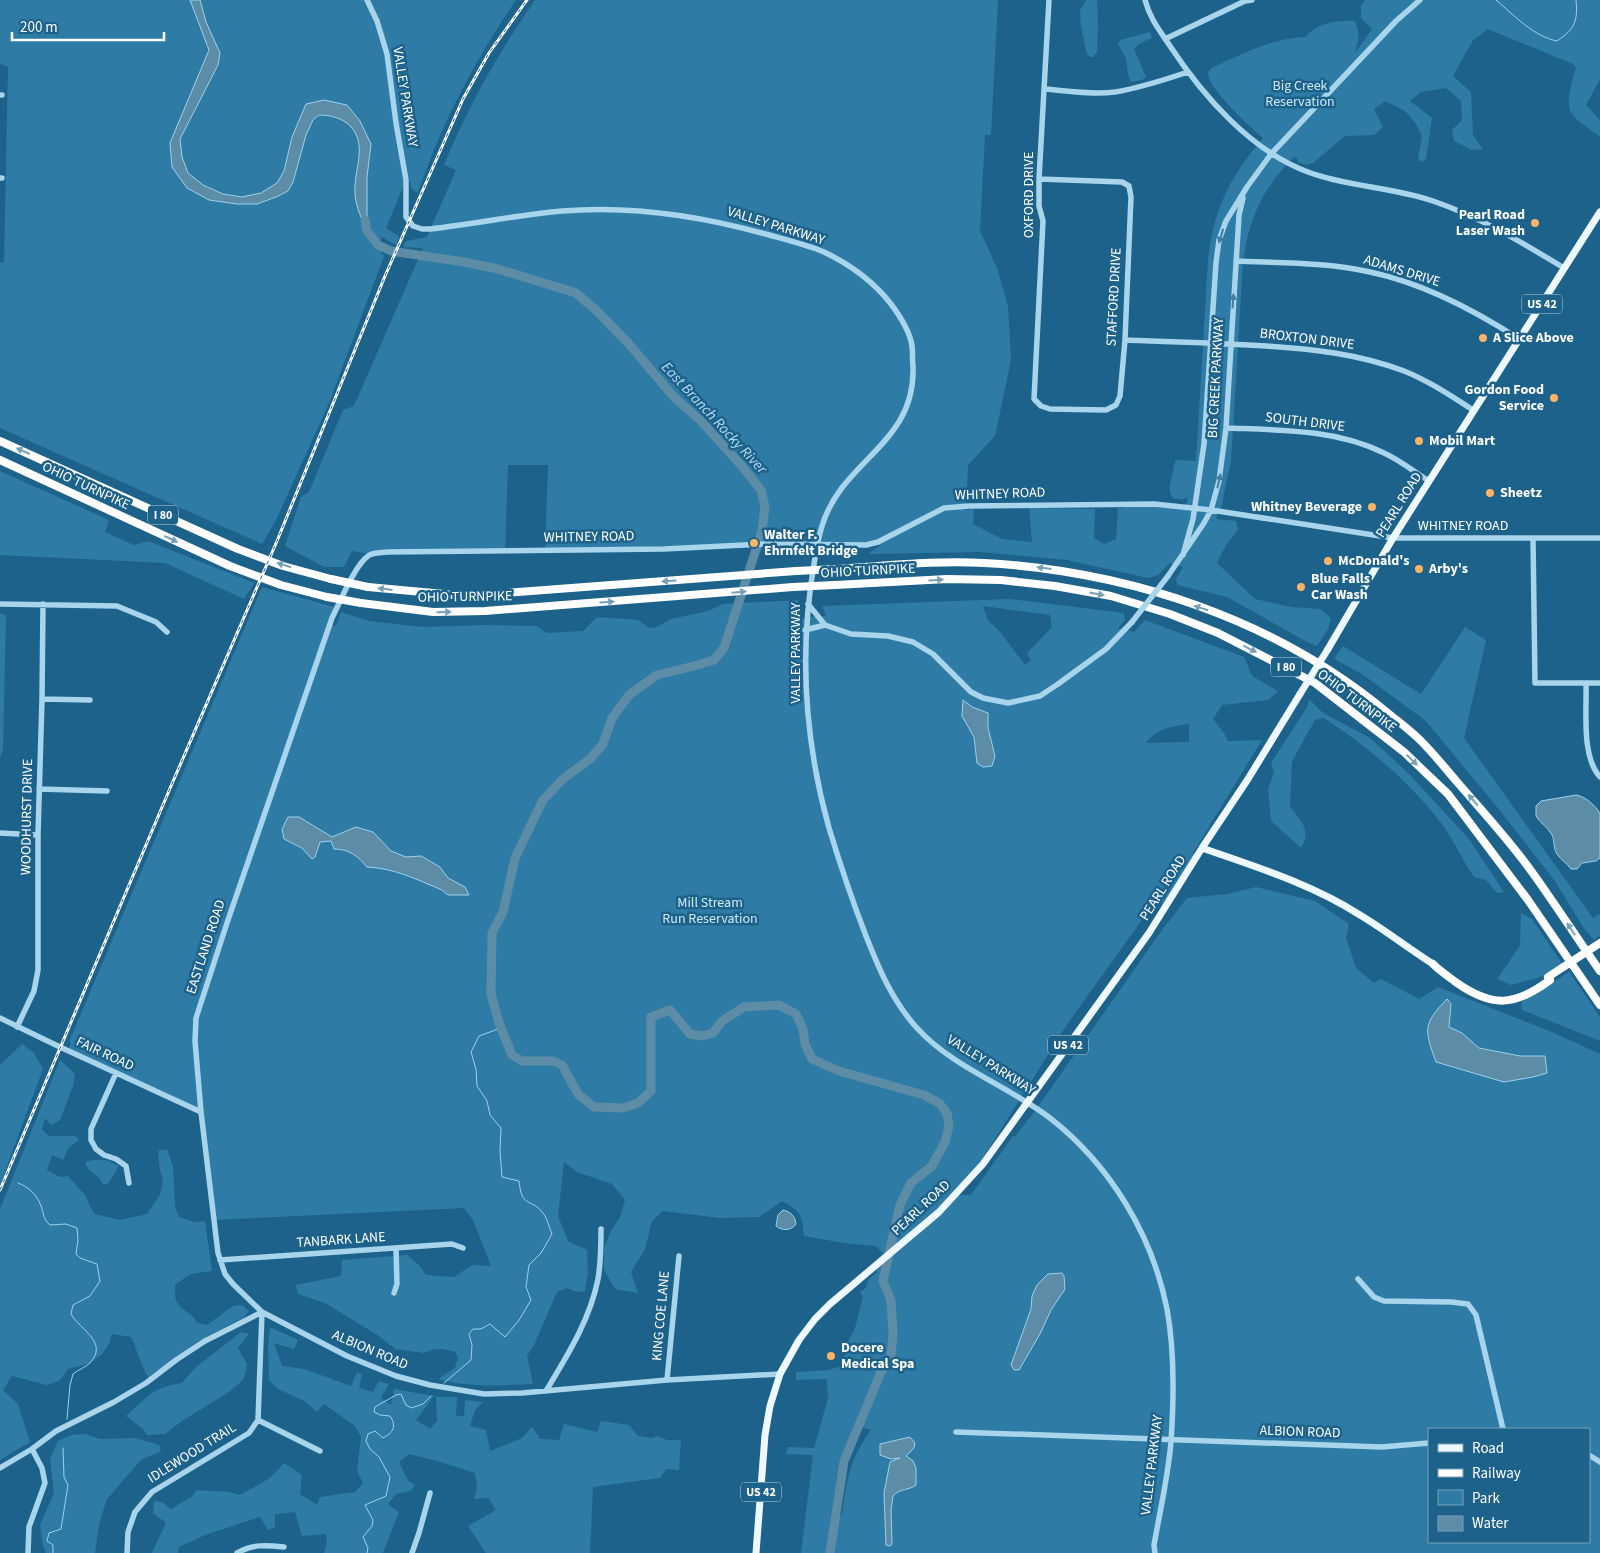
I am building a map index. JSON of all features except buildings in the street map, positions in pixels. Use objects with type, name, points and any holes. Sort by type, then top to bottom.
[{"type":"highway","name":"OHIO TURNPIKE","points":[[0,441],[238,549],[284,566],[368,587],[455,595],[493,594],[796,571],[982,563],[1046,568],[1114,580],[1225,615],[1274,638],[1324,666],[1369,697],[1421,741],[1496,826],[1531,871],[1600,971]]},
{"type":"highway","name":"OHIO TURNPIKE","points":[[0,460],[230,566],[281,585],[327,597],[361,603],[432,612],[485,611],[793,587],[947,579],[1001,580],[1055,586],[1111,596],[1170,614],[1210,630],[1307,679],[1357,714],[1404,752],[1448,794],[1528,900],[1600,1005]]},
{"type":"highway","points":[[1432,964],[1470,992],[1487,1000],[1498,1001],[1514,999],[1528,994],[1600,945]]},
{"type":"main road","name":"PEARL ROAD","points":[[756,1553],[766,1430],[770,1406],[780,1374],[799,1340],[815,1319],[939,1212],[983,1164],[1150,933],[1328,650],[1393,538],[1600,212]]},
{"type":"main road","points":[[1202,848],[1260,868],[1322,894],[1359,914],[1432,964]]},
{"type":"street","name":"VALLEY PARKWAY","points":[[367,0],[377,21],[387,54],[406,180],[406,216],[413,226],[430,229],[565,211],[640,211],[684,216],[748,229],[821,251],[860,274],[878,289],[903,322],[912,346],[913,373],[908,406],[892,433],[846,481],[827,512],[809,590],[805,630],[807,706],[819,787],[829,827],[854,904],[884,981],[899,1005],[915,1026],[930,1041],[965,1066],[1027,1102],[1061,1127],[1081,1146],[1108,1177],[1129,1206],[1156,1268],[1167,1311],[1173,1366],[1171,1440],[1154,1545],[1155,1553]]},
{"type":"street","name":"OXFORD DRIVE","points":[[1034,391],[1043,221],[1039,206],[1039,178],[1049,0]]},
{"type":"street","points":[[1145,0],[1150,17],[1188,72],[1244,133],[1271,154],[1308,172],[1397,190],[1441,204],[1469,215],[1516,239],[1564,268]]},
{"type":"street","points":[[1165,39],[1244,1],[1252,0]]},
{"type":"street","name":"BIG CREEK PARKWAY","points":[[1183,556],[1195,508],[1204,444],[1219,240],[1226,221],[1271,154],[1396,21],[1420,0]]},
{"type":"street","points":[[1044,89],[1088,93],[1114,92],[1136,88],[1188,72]]},
{"type":"street","name":"STAFFORD DRIVE","points":[[1034,391],[1034,398],[1041,406],[1050,409],[1106,410],[1116,405],[1120,396],[1125,340],[1131,196],[1129,186],[1122,182],[1039,178]]},
{"type":"street","name":"BIG CREEK PARKWAY","points":[[825,625],[851,634],[888,636],[913,642],[933,654],[971,692],[983,698],[1008,703],[1040,696],[1106,649],[1132,622],[1168,576],[1198,534],[1211,510],[1224,456],[1239,215],[1243,193]]},
{"type":"street","name":"ADAMS DRIVE","points":[[1236,261],[1311,264],[1371,272],[1436,294],[1489,320],[1520,339]]},
{"type":"street","name":"BROXTON DRIVE","points":[[1125,340],[1211,342],[1336,352],[1371,360],[1404,371],[1436,386],[1474,410]]},
{"type":"street","name":"SOUTH DRIVE","points":[[1226,428],[1282,430],[1326,435],[1355,441],[1385,453],[1429,481]]},
{"type":"street","name":"WHITNEY ROAD","points":[[345,592],[361,563],[370,554],[388,552],[664,549],[765,544],[866,545],[878,542],[944,508],[969,506],[1154,504],[1211,510],[1393,538],[1600,538]]},
{"type":"street","points":[[1533,538],[1535,683],[1600,683]]},
{"type":"street","name":"EASTLAND ROAD","points":[[262,1312],[225,1274],[218,1253],[201,1112],[196,1018],[296,720],[332,618],[345,592]]},
{"type":"street","points":[[0,604],[116,606],[156,622],[167,632]]},
{"type":"street","name":"WOODHURST DRIVE","points":[[17,1027],[34,991],[38,970],[38,835],[43,604]]},
{"type":"street","points":[[805,630],[825,625],[808,604]]},
{"type":"street","points":[[1586,683],[1588,752],[1593,769],[1600,777]]},
{"type":"street","points":[[42,699],[90,700]]},
{"type":"street","points":[[39,789],[107,791]]},
{"type":"street","points":[[0,833],[38,835]]},
{"type":"street","name":"FAIR ROAD","points":[[0,1018],[201,1112]]},
{"type":"street","points":[[116,1073],[91,1129],[91,1140],[96,1149],[104,1155],[116,1159],[126,1166],[129,1182]]},
{"type":"street","points":[[546,1391],[583,1326],[592,1299],[601,1257],[601,1228]]},
{"type":"street","name":"TANBARK LANE","points":[[220,1260],[452,1244],[463,1248]]},
{"type":"street","points":[[394,1293],[396,1284],[396,1249]]},
{"type":"street","name":"KING COE LANE","points":[[667,1380],[679,1256]]},
{"type":"street","points":[[1358,1279],[1374,1297],[1384,1301],[1468,1304],[1476,1315],[1503,1428]]},
{"type":"street","points":[[0,1468],[32,1449],[56,1431],[114,1402],[205,1342],[262,1312],[258,1420],[320,1451]]},
{"type":"street","name":"ALBION ROAD","points":[[262,1312],[347,1356],[396,1376],[438,1387],[484,1394],[546,1391],[667,1380],[780,1374]]},
{"type":"street","name":"IDLEWOOD TRAIL","points":[[127,1553],[128,1532],[136,1512],[152,1492],[249,1433],[258,1420]]},
{"type":"street","name":"ALBION ROAD","points":[[956,1432],[1382,1447],[1428,1443]]},
{"type":"street","points":[[28,1553],[29,1527],[45,1483],[42,1468],[32,1449]]},
{"type":"street","points":[[412,1553],[430,1493]]},
{"type":"street","points":[[237,1553],[260,1544],[284,1547]]},
{"type":"green space","points":[[0,0],[516,0],[486,46],[460,93],[427,167],[418,193],[412,189],[408,175],[386,228],[399,236],[396,245],[382,237],[378,247],[384,256],[329,403],[277,518],[262,544],[0,428],[0,263],[4,262],[8,67],[0,63]]},
{"type":"green space","name":"Big Creek Reservation","points":[[535,0],[998,0],[991,135],[985,135],[980,231],[997,268],[1008,306],[1011,360],[995,436],[968,465],[966,510],[974,509],[973,524],[1002,539],[1032,542],[1029,508],[1095,509],[1094,538],[1104,544],[1116,539],[1118,508],[1123,508],[1123,504],[1185,508],[1188,497],[1174,499],[1170,493],[1170,488],[1176,460],[1196,461],[1210,242],[1225,194],[1242,166],[1263,138],[1221,97],[1209,79],[1208,72],[1212,68],[1257,48],[1281,40],[1305,37],[1315,28],[1341,21],[1355,21],[1359,37],[1355,53],[1372,29],[1361,18],[1361,5],[1365,0],[1600,0],[1600,79],[1586,105],[1600,120],[1600,137],[1578,120],[1570,110],[1570,91],[1576,68],[1573,64],[1488,29],[1473,40],[1453,76],[1471,92],[1473,135],[1483,149],[1472,150],[1454,141],[1452,130],[1462,120],[1461,101],[1446,88],[1421,92],[1410,101],[1432,118],[1426,159],[1422,162],[1418,159],[1422,136],[1416,124],[1405,111],[1385,101],[1374,109],[1383,127],[1374,135],[1345,136],[1313,163],[1306,165],[1298,162],[1297,158],[1294,157],[1274,180],[1259,204],[1249,231],[1243,262],[1231,461],[1220,513],[1218,513],[1216,519],[1236,521],[1238,530],[1226,545],[1217,563],[1255,599],[1291,607],[1320,609],[1331,618],[1328,629],[1317,646],[1227,597],[1177,585],[1176,579],[1183,567],[1170,563],[1158,575],[1148,578],[1067,560],[980,552],[868,554],[881,545],[545,551],[548,465],[508,465],[505,552],[363,553],[352,551],[344,567],[324,567],[285,546],[301,497],[309,492],[343,410],[354,406],[423,248],[403,247],[406,241],[427,237],[456,170],[444,165],[464,121],[485,80]]},
{"type":"green space","points":[[1086,0],[1097,0],[1097,52],[1093,57],[1087,54],[1081,27],[1080,10]]},
{"type":"green space","points":[[1150,32],[1152,38],[1139,44],[1134,49],[1146,77],[1142,80],[1131,82],[1126,58],[1118,44],[1120,40]]},
{"type":"green space","points":[[0,471],[109,520],[105,532],[134,545],[148,541],[254,583],[244,599],[165,563],[0,555]]},
{"type":"green space","name":"Mill Stream Run Reservation","points":[[262,587],[334,607],[326,628],[331,625],[336,626],[341,612],[369,621],[423,627],[536,626],[547,633],[583,631],[597,617],[638,620],[649,628],[657,627],[671,619],[708,611],[723,604],[798,600],[798,618],[826,616],[822,606],[1009,599],[1124,613],[1125,620],[1118,628],[1134,632],[1145,620],[1244,657],[1252,676],[1278,691],[1268,700],[1222,705],[1213,719],[1228,741],[1262,740],[1193,853],[1198,859],[1178,892],[1144,917],[1068,1023],[979,1164],[956,1195],[971,1195],[1013,1136],[1015,1137],[1030,1118],[1162,930],[1187,898],[1227,894],[1256,887],[1315,901],[1349,924],[1346,938],[1356,968],[1374,983],[1381,979],[1419,999],[1438,987],[1552,1032],[1600,1054],[1600,1553],[801,1553],[813,1455],[786,1454],[788,1447],[814,1448],[828,1398],[827,1379],[796,1380],[796,1372],[829,1370],[844,1365],[844,1349],[855,1328],[863,1297],[860,1292],[866,1288],[868,1280],[877,1272],[877,1262],[885,1256],[876,1246],[804,1236],[799,1214],[782,1201],[759,1217],[720,1218],[663,1211],[652,1221],[645,1249],[631,1272],[638,1293],[615,1289],[604,1270],[604,1248],[611,1231],[620,1217],[625,1200],[612,1184],[577,1172],[564,1162],[558,1216],[568,1241],[587,1250],[588,1273],[585,1291],[577,1292],[567,1288],[557,1292],[534,1345],[527,1356],[533,1384],[474,1385],[438,1379],[455,1368],[458,1357],[455,1352],[435,1349],[424,1353],[395,1349],[379,1336],[325,1303],[298,1294],[296,1285],[341,1276],[342,1260],[407,1255],[419,1265],[426,1275],[454,1277],[472,1265],[491,1266],[473,1220],[464,1208],[213,1220],[202,1113],[68,1051],[71,1043],[69,1042]],"holes":[[[983,606],[1050,615],[1052,627],[1027,653],[1031,660],[1025,665],[1001,633],[988,620]],[[1189,724],[1189,742],[1146,743],[1154,734],[1160,731]],[[855,1425],[871,1430],[853,1461],[842,1515],[830,1523],[840,1459]]]},
{"type":"green space","points":[[0,614],[6,615],[3,750],[0,757]]},
{"type":"green space","points":[[1465,627],[1486,640],[1464,738],[1593,918],[1600,914],[1600,935],[1594,940],[1583,927],[1555,881],[1426,721],[1362,674],[1334,659],[1343,646],[1421,694]]},
{"type":"green space","points":[[1309,699],[1323,713],[1370,738],[1409,774],[1469,839],[1504,892],[1497,893],[1486,880],[1474,877],[1443,826],[1399,776],[1356,740],[1324,718],[1315,720],[1292,761],[1290,807],[1304,826],[1305,836],[1301,848],[1271,821],[1268,789],[1274,772],[1271,763],[1307,707]]},
{"type":"green space","points":[[1521,913],[1532,919],[1563,965],[1547,975],[1511,985],[1497,979],[1520,946]]},
{"type":"green space","points":[[1569,972],[1600,1017],[1600,1041],[1521,1008],[1522,1001]]},
{"type":"green space","points":[[22,1044],[34,1053],[43,1069],[0,1185],[0,1065]]},
{"type":"green space","points":[[60,1060],[75,1074],[73,1086],[60,1120],[51,1125],[45,1118],[42,1130],[49,1136],[75,1136],[79,1140],[69,1147],[63,1160],[52,1155],[47,1170],[60,1177],[68,1176],[85,1195],[94,1214],[120,1220],[147,1214],[160,1195],[163,1179],[160,1171],[158,1151],[167,1149],[173,1166],[175,1206],[179,1217],[195,1222],[205,1221],[212,1271],[190,1274],[175,1285],[177,1302],[197,1323],[207,1325],[233,1306],[242,1305],[249,1311],[244,1317],[208,1336],[148,1377],[131,1337],[112,1334],[109,1344],[102,1354],[88,1364],[68,1369],[59,1381],[47,1385],[12,1376],[3,1390],[18,1404],[30,1442],[0,1460],[0,1209]]},
{"type":"green space","points":[[106,1160],[119,1166],[108,1184],[103,1184],[86,1166],[85,1162]]},
{"type":"green space","points":[[270,1327],[298,1340],[294,1349],[274,1343],[282,1366],[304,1369],[351,1386],[357,1372],[362,1374],[359,1388],[373,1392],[379,1381],[389,1384],[381,1398],[391,1405],[394,1389],[434,1396],[416,1420],[430,1429],[437,1421],[436,1397],[457,1397],[456,1416],[464,1416],[465,1400],[483,1402],[475,1410],[470,1426],[486,1430],[490,1451],[522,1438],[532,1427],[540,1439],[559,1440],[564,1424],[597,1432],[601,1421],[629,1425],[638,1436],[652,1438],[657,1436],[667,1440],[681,1440],[679,1470],[666,1469],[660,1478],[593,1487],[590,1553],[486,1553],[468,1526],[496,1510],[488,1498],[474,1499],[477,1488],[475,1473],[409,1454],[399,1462],[408,1481],[415,1485],[411,1491],[396,1494],[388,1504],[399,1512],[383,1553],[324,1553],[327,1542],[326,1534],[302,1536],[295,1512],[275,1514],[275,1527],[268,1530],[260,1517],[205,1535],[179,1547],[178,1553],[152,1553],[166,1523],[153,1513],[154,1501],[162,1502],[171,1509],[193,1496],[196,1490],[229,1492],[240,1495],[270,1478],[284,1463],[302,1475],[300,1494],[317,1505],[320,1497],[355,1492],[363,1483],[357,1471],[361,1437],[355,1426],[324,1404],[317,1412],[306,1402],[278,1389],[269,1380],[268,1348]]},
{"type":"green space","points":[[241,1332],[249,1334],[238,1348],[247,1364],[244,1379],[229,1392],[182,1421],[165,1434],[147,1435],[143,1429],[126,1416],[145,1398],[157,1390],[182,1383],[195,1368]]},
{"type":"green space","points":[[85,1434],[100,1439],[135,1438],[159,1445],[161,1451],[141,1460],[107,1499],[99,1524],[95,1553],[46,1553],[40,1525],[54,1493],[50,1459],[58,1441],[71,1435]]},
{"type":"water","points":[[190,0],[200,0],[206,22],[220,53],[218,65],[180,139],[182,157],[188,173],[203,185],[223,194],[242,197],[261,193],[277,183],[284,171],[292,137],[306,104],[324,100],[347,105],[360,121],[371,144],[367,177],[367,231],[358,209],[355,194],[359,156],[358,138],[349,125],[328,116],[319,115],[313,120],[306,135],[293,182],[288,191],[257,204],[237,204],[209,200],[187,188],[172,167],[170,143],[209,50]]},
{"type":"water","points":[[963,700],[972,707],[988,713],[988,728],[995,756],[992,766],[983,767],[977,763],[974,737],[962,716]]},
{"type":"water","points":[[1576,795],[1590,801],[1600,814],[1600,858],[1596,861],[1582,863],[1577,869],[1571,869],[1557,854],[1552,835],[1536,816],[1536,806],[1541,801]]},
{"type":"water","points":[[288,817],[299,817],[332,837],[356,827],[373,832],[391,851],[406,857],[421,856],[440,867],[448,878],[465,887],[469,895],[448,895],[442,890],[406,875],[367,867],[353,854],[344,850],[334,849],[331,841],[320,842],[315,857],[312,859],[302,848],[284,839],[282,829]]},
{"type":"water","points":[[1447,999],[1451,1004],[1449,1027],[1462,1033],[1479,1048],[1520,1056],[1545,1056],[1547,1073],[1504,1082],[1436,1062],[1429,1042],[1428,1028],[1433,1015]]},
{"type":"water","points":[[783,1210],[795,1219],[796,1224],[789,1229],[776,1226],[778,1215]]},
{"type":"water","points":[[1062,1273],[1065,1289],[1051,1310],[1040,1334],[1019,1370],[1014,1370],[1011,1365],[1031,1309],[1032,1296],[1037,1285],[1048,1274]]},
{"type":"water","points":[[910,1437],[915,1443],[914,1448],[906,1456],[913,1461],[916,1468],[916,1485],[893,1496],[891,1510],[892,1544],[890,1546],[886,1545],[884,1493],[890,1462],[900,1458],[891,1459],[880,1455],[880,1444]]},
{"type":"waterway","points":[[1496,0],[1532,30],[1557,41],[1574,24],[1576,19],[1576,0]]},
{"type":"waterway","name":"East Branch Rocky River","points":[[365,220],[367,231],[378,245],[391,251],[498,269],[576,293],[597,311],[628,343],[674,397],[701,421],[761,490],[765,507],[762,531],[724,648],[714,660],[657,675],[629,695],[612,718],[603,744],[590,759],[563,779],[543,800],[515,858],[503,912],[492,933],[491,994],[499,1023],[512,1055],[522,1061],[553,1061],[562,1065],[578,1094],[594,1107],[623,1108],[638,1103],[651,1091],[651,1017],[670,1010],[690,1034],[702,1036],[713,1033],[722,1021],[744,1007],[779,1005],[796,1014],[803,1029],[805,1044],[812,1059],[839,1071],[924,1095],[939,1103],[947,1113],[949,1126],[945,1142],[932,1166],[911,1183],[900,1205],[883,1281],[891,1300],[893,1334],[891,1356],[881,1372],[844,1461],[830,1553]]},
{"type":"waterway","points":[[444,1383],[471,1360],[472,1345],[469,1334],[473,1329],[481,1329],[490,1324],[505,1337],[519,1320],[531,1300],[526,1287],[529,1265],[541,1253],[552,1234],[544,1214],[522,1196],[519,1181],[502,1177],[501,1128],[490,1115],[487,1101],[477,1086],[476,1069],[471,1052],[479,1036],[501,1028]]},
{"type":"waterway","points":[[18,1183],[35,1195],[50,1225],[66,1224],[77,1228],[76,1254],[80,1258],[97,1264],[100,1281],[90,1296],[73,1305],[71,1314],[95,1342],[96,1349],[95,1356],[90,1363],[73,1374],[70,1385],[67,1419]]},
{"type":"waterway","points":[[367,1553],[368,1548],[363,1537],[372,1526],[373,1520],[365,1505],[386,1496],[390,1477],[379,1457],[370,1449],[366,1441],[368,1434],[375,1431],[383,1438],[393,1429],[390,1416],[374,1412],[375,1407],[401,1394],[406,1405],[411,1408],[423,1404],[431,1396]]},
{"type":"waterway","points":[[53,1553],[53,1545],[47,1541],[49,1533],[61,1529],[68,1485],[64,1477],[63,1448]]},
{"type":"railway","points":[[0,1190],[277,541],[385,276],[463,99],[489,53],[527,0]]},
{"type":"place","name":"Pearl Road Laser Wash","points":[[1535,223]]},
{"type":"place","name":"A Slice Above","points":[[1483,338]]},
{"type":"place","name":"Gordon Food Service","points":[[1554,398]]},
{"type":"place","name":"Mobil Mart","points":[[1419,441]]},
{"type":"place","name":"Sheetz","points":[[1490,493]]},
{"type":"place","name":"Whitney Beverage","points":[[1372,507]]},
{"type":"place","name":"Walter F. Ehrnfelt Bridge","points":[[754,543]]},
{"type":"place","name":"McDonald's","points":[[1328,561]]},
{"type":"place","name":"Arby's","points":[[1419,569]]},
{"type":"place","name":"Blue Falls Car Wash","points":[[1301,587]]},
{"type":"place","name":"Docere Medical Spa","points":[[831,1356]]}]
